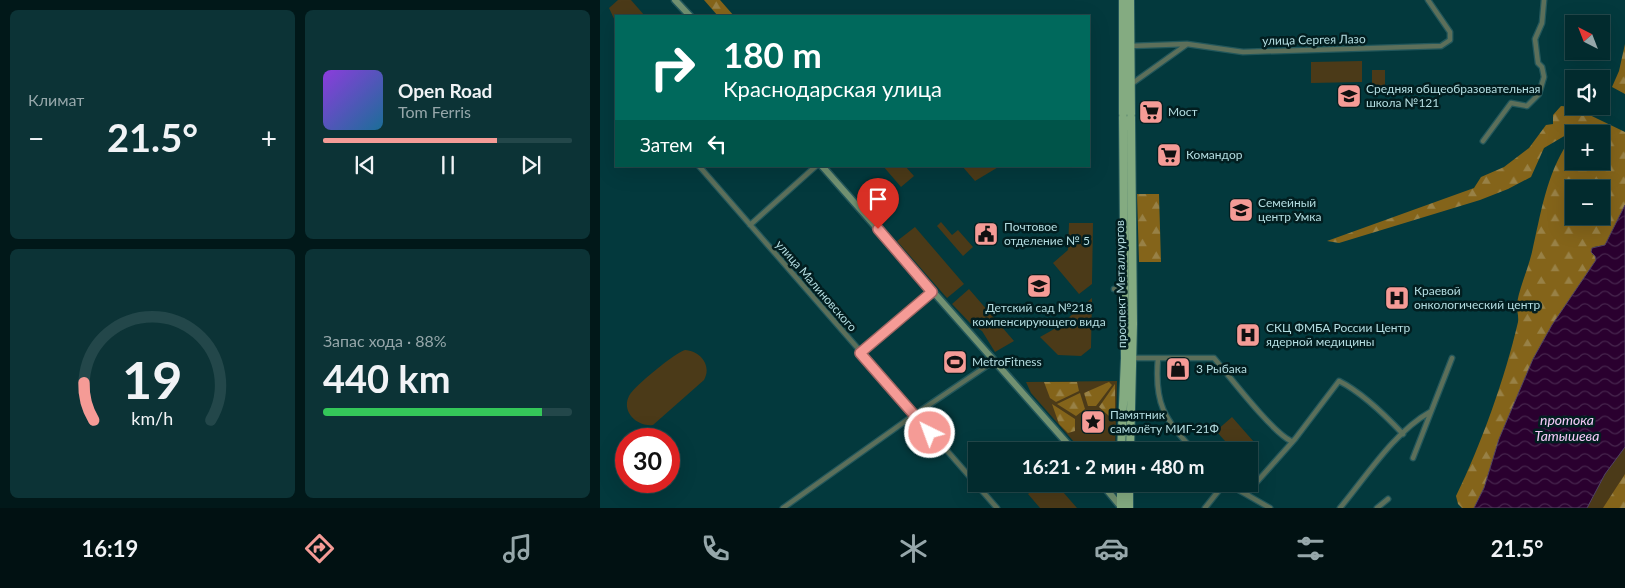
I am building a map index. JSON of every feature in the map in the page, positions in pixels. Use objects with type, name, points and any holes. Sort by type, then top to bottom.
[{"type":"main road","points":[[675,0],[689,15]]},
{"type":"main road","name":"проспект Металлургов","points":[[1121,442],[1129,358],[1124,289],[1127,116],[1130,85],[1123,0]]},
{"type":"main road","name":"проспект Металлургов","points":[[1130,0],[1127,47],[1130,442]]},
{"type":"main road","points":[[823,167],[1066,442]]},
{"type":"main road","points":[[1110,492],[1125,507]]},
{"type":"main road","points":[[1122,492],[1125,507]]},
{"type":"main road","points":[[1125,507],[1128,492]]},
{"type":"street","name":"улица Сергея Лазо","points":[[1127,47],[1187,44],[1243,52],[1441,46],[1450,40],[1450,32],[1428,0]]},
{"type":"street","points":[[1483,141],[1511,103],[1527,106],[1539,94],[1544,77],[1542,67],[1538,63],[1535,39],[1542,23],[1544,0]]},
{"type":"street","points":[[1130,85],[1187,44]]},
{"type":"street","name":"улица Малиновского","points":[[700,167],[997,508]]},
{"type":"street","points":[[750,225],[815,167]]},
{"type":"street","points":[[1114,289],[1124,289]]},
{"type":"street","points":[[860,353],[932,292]]},
{"type":"street","points":[[1129,358],[1214,358],[1263,416],[1285,439],[1291,442]]},
{"type":"street","points":[[1158,358],[1157,394],[1173,428],[1186,442]]},
{"type":"street","points":[[1413,458],[1452,358]]},
{"type":"street","points":[[783,508],[994,361]]},
{"type":"street","points":[[1247,494],[1339,381],[1389,419],[1403,434]]},
{"type":"street","points":[[1340,508],[1403,434],[1420,418],[1430,412]]},
{"type":"street","points":[[1205,508],[1218,492]]},
{"type":"street","points":[[1243,492],[1270,508]]},
{"type":"street","points":[[1377,508],[1388,499]]},
{"type":"shaded area","points":[[618,0],[631,0],[644,15],[615,15],[615,21],[609,8]]},
{"type":"shaded area","points":[[1362,61],[1362,82],[1311,83],[1311,62]]},
{"type":"shaded area","points":[[1372,70],[1385,70],[1385,94],[1372,94]]},
{"type":"shaded area","points":[[884,167],[906,167],[914,176],[901,187]]},
{"type":"shaded area","points":[[963,167],[998,167],[975,181]]},
{"type":"shaded area","points":[[941,222],[952,235],[958,230],[973,247],[963,256],[937,226]]},
{"type":"shaded area","points":[[1069,223],[1093,223],[1092,284],[1079,294],[1053,263],[1068,250]]},
{"type":"shaded area","points":[[915,227],[964,284],[947,298],[897,241]]},
{"type":"shaded area","points":[[969,289],[1014,341],[995,352],[982,331],[971,324],[952,304]]},
{"type":"shaded area","points":[[1092,298],[1091,348],[1081,356],[1058,355],[1040,337],[1056,328]]},
{"type":"shaded area","points":[[685,350],[696,353],[704,360],[707,370],[704,380],[653,425],[641,424],[636,421],[627,408],[629,396],[655,370]]},
{"type":"shaded area","points":[[1117,381],[1115,442],[1074,442],[1031,393],[1026,382]]},
{"type":"shaded area","points":[[1232,417],[1254,442],[1226,442],[1216,431]]},
{"type":"shaded area","points":[[1625,447],[1625,508],[1587,508],[1605,474]]},
{"type":"shaded area","points":[[1030,492],[1063,492],[1077,508],[1040,508],[1028,494]]},
{"type":"green space","points":[[704,0],[720,0],[733,15],[717,15]]},
{"type":"green space","points":[[1625,44],[1625,94],[1612,87],[1619,71]]},
{"type":"green space","points":[[1561,106],[1565,106],[1565,115],[1590,115],[1625,132],[1625,205],[1605,245],[1594,247],[1592,254],[1596,260],[1552,325],[1533,359],[1499,439],[1484,488],[1474,508],[1462,508],[1458,504],[1456,496],[1483,433],[1506,366],[1518,322],[1518,297],[1554,168],[1565,148],[1565,170],[1610,170],[1610,125],[1565,125],[1565,136],[1544,148],[1531,177],[1508,189],[1480,200],[1339,243],[1327,241],[1474,188],[1481,177],[1504,167],[1529,148],[1546,125],[1553,124],[1553,115]]},
{"type":"green space","points":[[1137,194],[1159,194],[1161,262],[1139,262]]},
{"type":"green space","points":[[1044,382],[1077,382],[1079,391],[1056,402],[1050,398]]},
{"type":"green space","points":[[1109,382],[1112,385],[1096,406],[1088,406],[1084,393]]},
{"type":"green space","points":[[1115,384],[1115,411],[1109,416],[1099,407]]},
{"type":"green space","points":[[1080,393],[1085,409],[1076,416],[1057,404]]},
{"type":"green space","points":[[1052,404],[1075,419],[1075,431],[1068,433],[1059,424]]},
{"type":"green space","points":[[1625,474],[1625,508],[1603,508]]},
{"type":"water","name":"протока Татышева","points":[[1625,205],[1625,447],[1605,474],[1587,508],[1474,508],[1484,488],[1499,439],[1533,359],[1552,325],[1596,260],[1591,252],[1592,248],[1605,245]]},
{"type":"place","name":"Средняя общеобразовательная школа №121","points":[[1349,96]]},
{"type":"place","name":"Мост","points":[[1151,112]]},
{"type":"place","name":"Командор","points":[[1169,155]]},
{"type":"place","name":"Семейный центр Умка","points":[[1241,210]]},
{"type":"place","name":"Почтовое отделение № 5","points":[[986,234]]},
{"type":"place","name":"Детский сад №218 компенсирующего вида","points":[[1039,286]]},
{"type":"place","name":"Краевой онкологический центр","points":[[1397,298]]},
{"type":"place","name":"СКЦ ФМБА России Центр ядерной медицины","points":[[1248,335]]},
{"type":"place","name":"MetroFitness","points":[[955,362]]},
{"type":"place","name":"3 Рыбака","points":[[1178,369]]},
{"type":"place","name":"Памятник самолёту МИГ-21Ф","points":[[1093,422]]},
{"type":"route","points":[[878,229],[932,292],[860,353],[930,433]]}]
